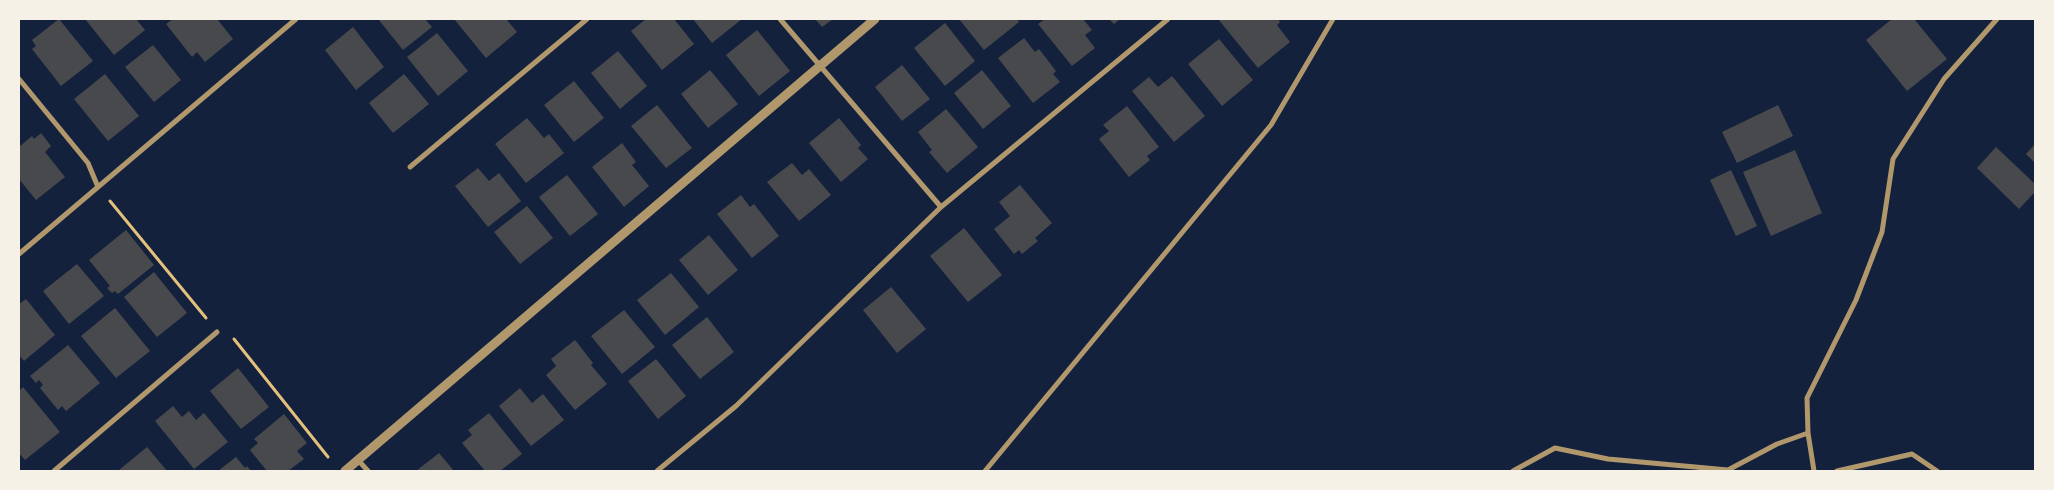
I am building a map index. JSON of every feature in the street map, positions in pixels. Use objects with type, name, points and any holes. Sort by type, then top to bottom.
[{"type":"street","points":[[19,254],[296,19]]},
{"type":"street","points":[[410,167],[588,19]]},
{"type":"street","points":[[780,19],[941,207]]},
{"type":"street","points":[[345,471],[876,19]]},
{"type":"street","points":[[657,471],[736,406],[941,207],[1168,19]]},
{"type":"street","points":[[986,471],[1271,125],[1333,19]]},
{"type":"street","points":[[1814,471],[1808,433],[1807,398],[1856,300],[1882,232],[1893,159],[1944,79],[1997,19]]},
{"type":"street","points":[[19,79],[88,163],[98,187]]},
{"type":"street","points":[[54,471],[217,332]]},
{"type":"street","points":[[1513,471],[1555,448],[1608,459],[1728,470],[1777,444],[1808,433]]},
{"type":"street","points":[[1837,471],[1912,454],[1937,471]]},
{"type":"street","points":[[358,460],[368,471]]},
{"type":"path","points":[[98,187],[217,332],[227,331],[333,464]]},
{"type":"building","points":[[59,19],[93,61],[61,86],[32,49],[36,46],[32,40]]},
{"type":"building","points":[[85,19],[136,19],[145,30],[114,55]]},
{"type":"building","points":[[173,19],[217,19],[233,39],[205,62],[197,52],[192,57],[166,24]]},
{"type":"building","points":[[378,19],[425,19],[432,27],[403,50]]},
{"type":"building","points":[[454,19],[506,19],[517,32],[486,58]]},
{"type":"building","points":[[646,19],[674,19],[694,44],[662,70],[631,31]]},
{"type":"building","points":[[693,19],[742,19],[712,43]]},
{"type":"building","points":[[815,19],[833,19],[822,27]]},
{"type":"building","points":[[959,19],[1017,19],[1019,22],[984,50]]},
{"type":"building","points":[[1045,19],[1083,19],[1092,30],[1085,35],[1095,48],[1072,66],[1038,24]]},
{"type":"building","points":[[1109,19],[1120,19],[1114,24]]},
{"type":"building","points":[[1218,19],[1278,19],[1280,22],[1277,25],[1290,42],[1258,68]]},
{"type":"building","points":[[1892,19],[1914,19],[1947,59],[1907,91],[1866,40]]},
{"type":"building","points":[[945,23],[975,61],[945,86],[914,48]]},
{"type":"building","points":[[353,27],[384,67],[356,90],[325,50]]},
{"type":"building","points":[[757,30],[790,71],[759,96],[726,55]]},
{"type":"building","points":[[437,33],[468,71],[438,96],[407,57]]},
{"type":"building","points":[[1024,38],[1035,52],[1039,49],[1056,71],[1053,74],[1060,82],[1033,103],[998,58]]},
{"type":"building","points":[[1219,39],[1253,80],[1222,106],[1188,64]]},
{"type":"building","points":[[153,45],[181,80],[154,102],[125,67]]},
{"type":"building","points":[[618,51],[647,86],[620,109],[591,73]]},
{"type":"building","points":[[902,65],[930,99],[902,121],[875,87]]},
{"type":"building","points":[[710,70],[738,104],[708,128],[681,94]]},
{"type":"building","points":[[982,70],[1011,106],[983,129],[954,93]]},
{"type":"building","points":[[105,74],[139,116],[108,141],[74,99]]},
{"type":"building","points":[[404,74],[429,104],[393,133],[369,103]]},
{"type":"building","points":[[1172,76],[1205,116],[1174,142],[1132,91],[1149,77],[1158,87]]},
{"type":"building","points":[[574,81],[604,118],[574,142],[544,105]]},
{"type":"building","points":[[657,105],[692,148],[666,168],[631,126]]},
{"type":"building","points":[[1778,105],[1793,136],[1737,163],[1722,132]]},
{"type":"building","points":[[1127,106],[1159,147],[1147,156],[1150,160],[1129,177],[1099,139],[1109,131],[1103,125]]},
{"type":"building","points":[[946,109],[978,147],[947,173],[929,152],[932,150],[918,132]]},
{"type":"building","points":[[527,118],[544,138],[549,134],[564,153],[526,183],[495,144]]},
{"type":"building","points":[[839,118],[861,145],[858,148],[868,159],[841,182],[809,143]]},
{"type":"building","points":[[41,133],[51,146],[45,152],[65,177],[36,200],[19,179],[19,147],[32,136],[34,139]]},
{"type":"building","points":[[622,143],[636,162],[632,165],[649,186],[624,207],[592,167]]},
{"type":"building","points":[[2035,144],[2035,163],[2026,154]]},
{"type":"building","points":[[1996,147],[2035,184],[2035,192],[2019,209],[1977,168]]},
{"type":"building","points":[[1795,150],[1822,213],[1771,236],[1743,172]]},
{"type":"building","points":[[792,163],[802,175],[809,169],[831,195],[799,221],[767,182]]},
{"type":"building","points":[[478,168],[489,181],[499,173],[521,201],[488,227],[455,186]]},
{"type":"building","points":[[1731,170],[1757,226],[1736,236],[1710,180]]},
{"type":"building","points":[[567,175],[598,214],[570,236],[539,197]]},
{"type":"building","points":[[1020,185],[1052,223],[1035,238],[1038,241],[1022,254],[1019,250],[1014,254],[994,229],[1010,216],[999,202]]},
{"type":"building","points":[[741,195],[750,207],[754,204],[779,236],[752,258],[717,214]]},
{"type":"building","points":[[527,206],[553,238],[520,264],[494,232]]},
{"type":"building","points":[[964,228],[1002,275],[968,302],[930,256]]},
{"type":"building","points":[[126,230],[154,265],[118,294],[115,291],[112,293],[107,288],[110,286],[89,260]]},
{"type":"building","points":[[709,235],[738,270],[708,295],[679,260]]},
{"type":"building","points":[[77,264],[104,296],[69,324],[43,291]]},
{"type":"building","points":[[154,272],[187,313],[157,337],[124,297]]},
{"type":"building","points":[[671,273],[699,307],[665,335],[637,300]]},
{"type":"building","points":[[891,287],[926,329],[897,353],[863,310]]},
{"type":"building","points":[[26,299],[55,335],[24,361],[19,355],[19,304]]},
{"type":"building","points":[[115,308],[150,351],[116,378],[81,336]]},
{"type":"building","points":[[624,310],[655,347],[622,374],[591,336]]},
{"type":"building","points":[[707,317],[734,352],[700,379],[672,345]]},
{"type":"building","points":[[575,340],[593,363],[591,365],[607,384],[575,410],[546,375],[556,366],[551,359]]},
{"type":"building","points":[[68,345],[100,383],[66,411],[62,406],[58,410],[40,388],[43,385],[39,380],[36,383],[30,376]]},
{"type":"building","points":[[656,359],[686,396],[658,419],[628,381]]},
{"type":"building","points":[[238,368],[269,407],[241,429],[210,391]]},
{"type":"building","points":[[23,387],[60,432],[25,460],[19,453],[19,391]]},
{"type":"building","points":[[520,388],[532,403],[543,394],[564,420],[531,446],[499,406]]},
{"type":"building","points":[[173,406],[182,417],[189,411],[196,420],[204,413],[228,442],[194,469],[155,421]]},
{"type":"building","points":[[489,413],[522,454],[500,471],[485,471],[462,443],[472,435],[468,430]]},
{"type":"building","points":[[284,414],[307,443],[297,451],[304,459],[288,471],[267,471],[250,450],[258,443],[254,439]]},
{"type":"building","points":[[147,447],[167,471],[119,470]]},
{"type":"building","points":[[439,453],[454,471],[416,471]]},
{"type":"building","points":[[236,457],[245,468],[247,466],[251,471],[218,471]]}]
